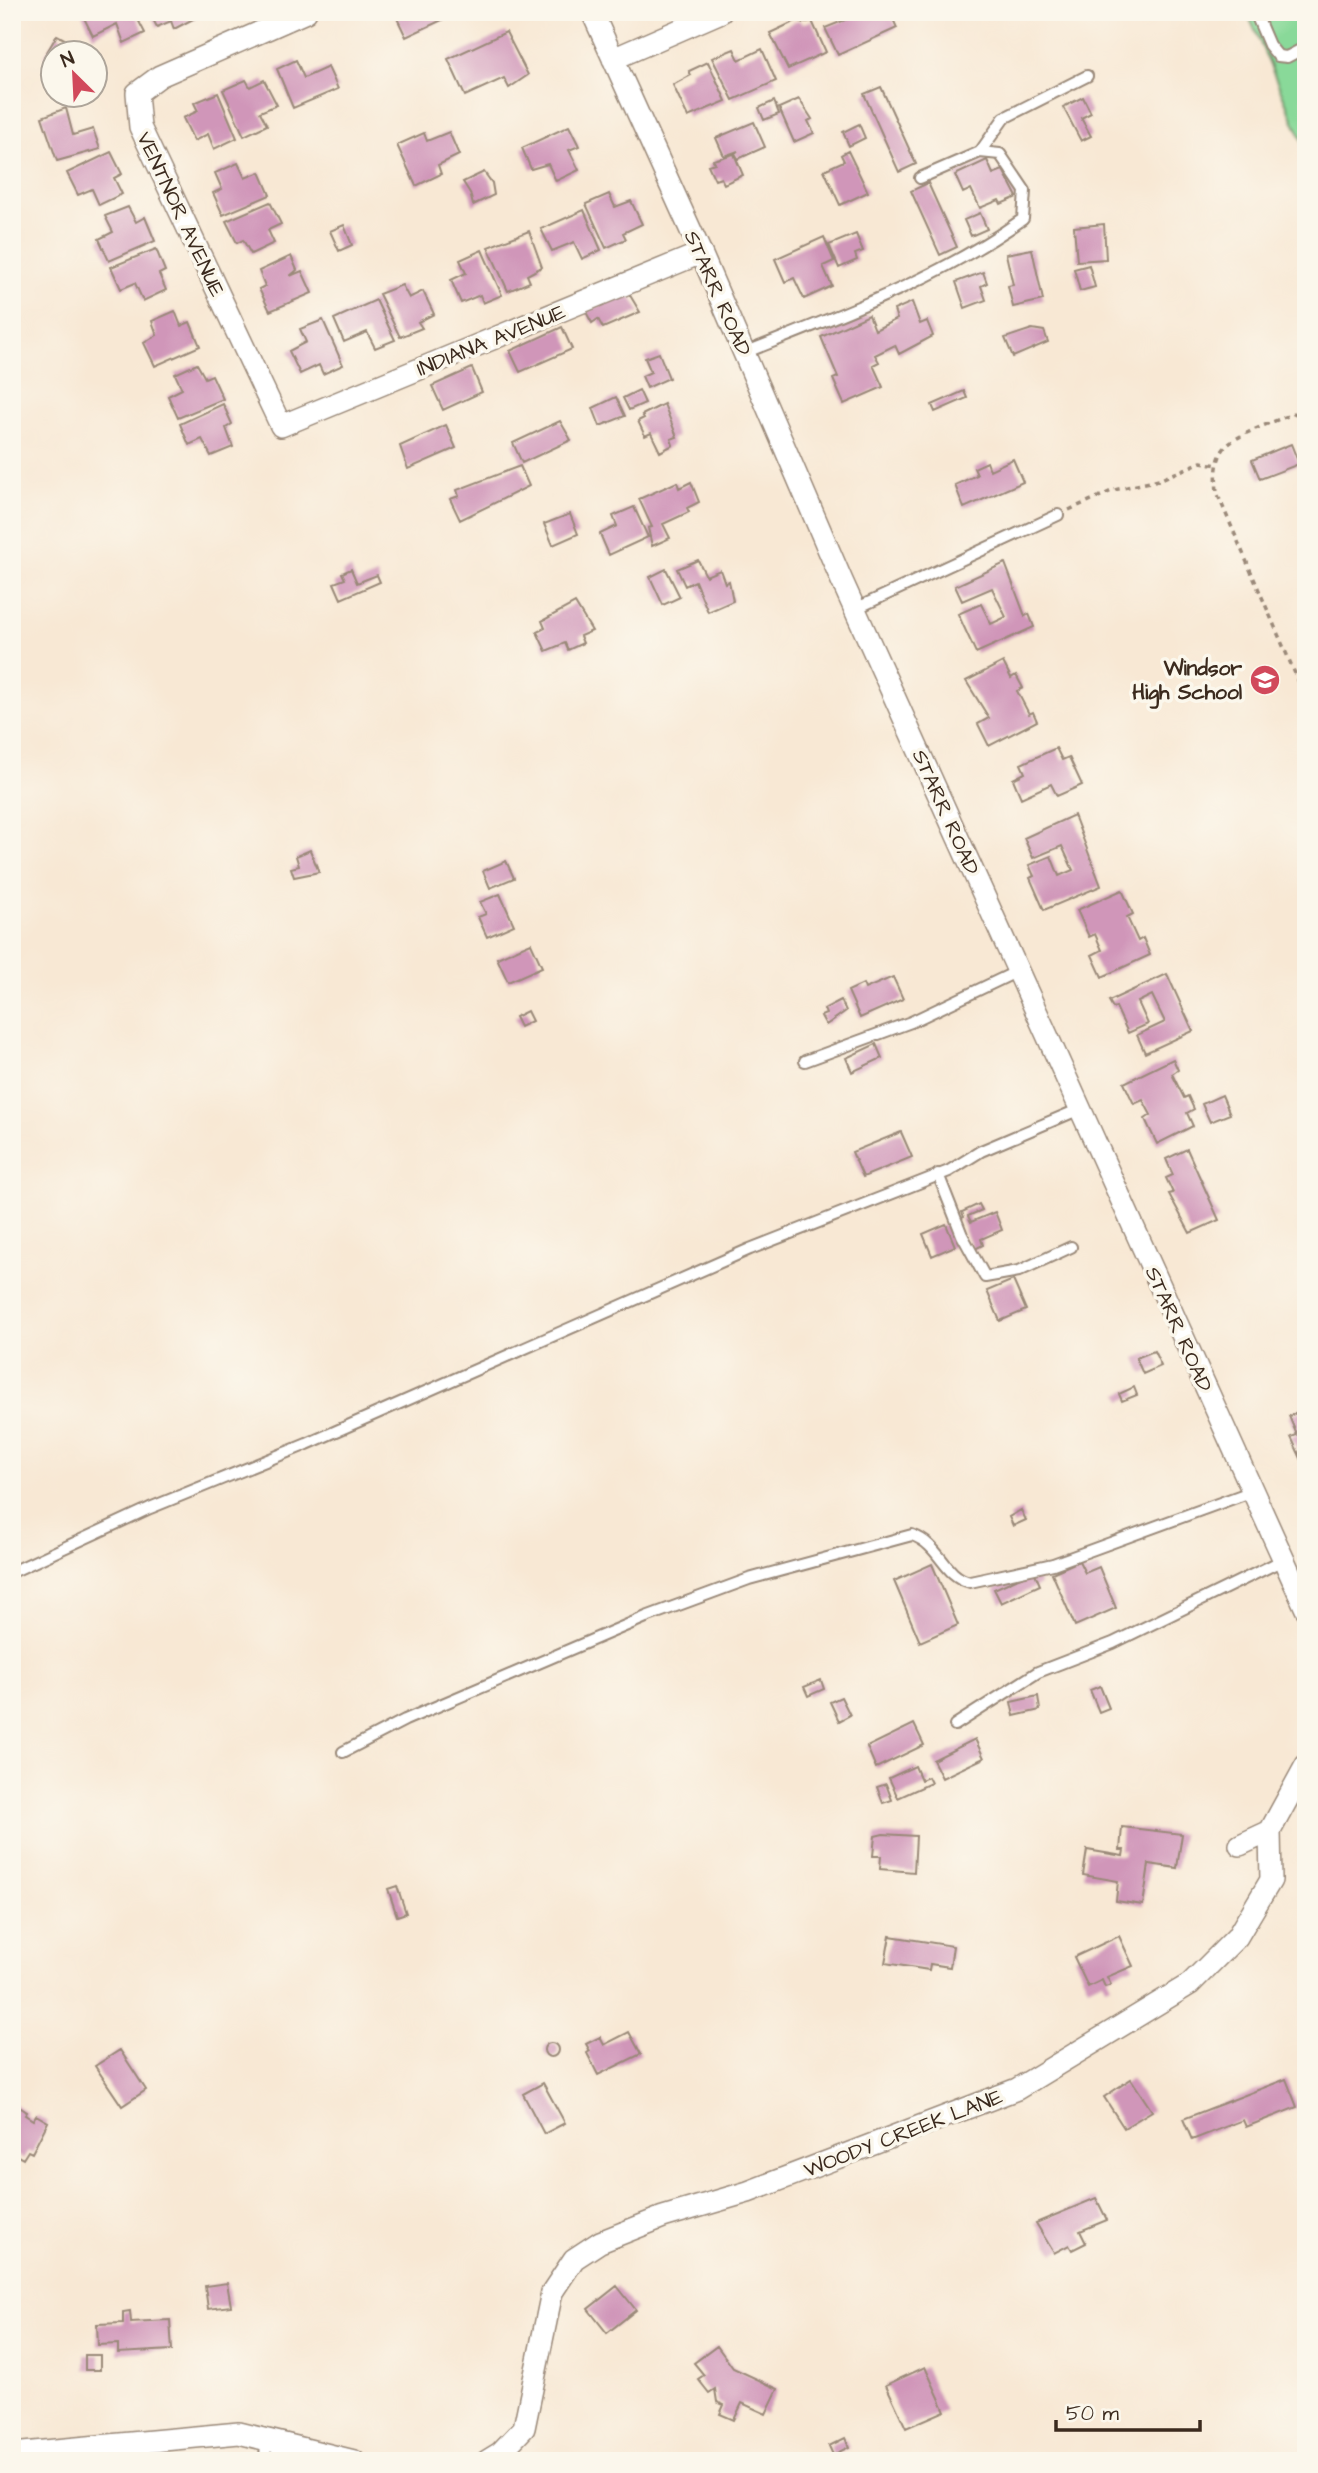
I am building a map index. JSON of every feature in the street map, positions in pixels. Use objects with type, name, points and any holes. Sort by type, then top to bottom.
[{"type":"street","name":"VENTNOR AVENUE","points":[[281,426],[140,127],[137,93],[160,76],[306,12]]},
{"type":"street","name":"STARR ROAD","points":[[592,12],[701,253],[855,609],[1306,1609]]},
{"type":"street","points":[[614,59],[721,12]]},
{"type":"street","name":"INDIANA AVENUE","points":[[281,426],[701,253]]},
{"type":"street","name":"WOODY CREEK LANE","points":[[487,2461],[499,2454],[524,2428],[552,2292],[574,2259],[600,2242],[663,2217],[748,2192],[1017,2089],[1191,1984],[1237,1937],[1271,1881],[1270,1831],[1306,1765]]},
{"type":"street","points":[[1240,1845],[1270,1831]]},
{"type":"street","points":[[12,2454],[239,2432],[266,2450],[354,2461]]},
{"type":"lane","points":[[1255,12],[1269,45],[1278,56],[1287,57],[1306,47]]},
{"type":"lane","points":[[980,152],[1003,117],[1087,76]]},
{"type":"lane","points":[[744,353],[926,276],[987,244],[1023,219],[1025,191],[1017,175],[1000,154],[980,152],[920,178]]},
{"type":"lane","points":[[855,609],[1058,515]]},
{"type":"lane","points":[[804,1061],[911,1022],[1018,971]]},
{"type":"lane","points":[[12,1572],[150,1508],[356,1423],[750,1249],[938,1174],[981,1151],[1080,1109]]},
{"type":"lane","points":[[938,1174],[962,1235],[985,1277],[1018,1271],[1070,1247]]},
{"type":"lane","points":[[343,1752],[405,1720],[646,1617],[749,1579],[821,1558],[912,1535],[926,1540],[960,1580],[970,1582],[1053,1564],[1252,1491]]},
{"type":"lane","points":[[955,1725],[1038,1672],[1113,1643],[1283,1560]]},
{"type":"path","points":[[1306,409],[1228,444],[1218,465],[1217,493],[1306,699]]},
{"type":"path","points":[[1058,515],[1114,490],[1159,480],[1200,462],[1218,465]]},
{"type":"green space","points":[[1247,12],[1306,12],[1306,149]]},
{"type":"building","points":[[134,12],[145,33],[124,43],[117,24],[93,36],[82,14]]},
{"type":"building","points":[[149,12],[195,12],[197,17],[174,29],[171,21],[157,27]]},
{"type":"building","points":[[405,12],[438,12],[442,20],[406,37],[396,16]]},
{"type":"building","points":[[865,12],[890,12],[897,28],[838,55],[825,28]]},
{"type":"building","points":[[798,20],[803,23],[812,21],[826,52],[788,69],[770,33]]},
{"type":"building","points":[[506,32],[528,75],[509,88],[504,78],[465,96],[448,59]]},
{"type":"building","points":[[734,49],[739,60],[762,49],[776,81],[733,100],[712,58]]},
{"type":"building","points":[[296,60],[304,78],[328,67],[338,89],[293,108],[277,69]]},
{"type":"building","points":[[708,62],[726,101],[688,117],[673,85],[691,75],[689,71]]},
{"type":"building","points":[[246,80],[250,87],[264,80],[277,105],[260,112],[267,125],[244,136],[223,90]]},
{"type":"building","points":[[881,87],[916,164],[899,172],[864,94]]},
{"type":"building","points":[[218,93],[237,138],[214,149],[208,134],[194,141],[183,118],[198,111],[194,103]]},
{"type":"building","points":[[1083,97],[1091,113],[1081,118],[1091,136],[1081,141],[1063,107]]},
{"type":"building","points":[[799,99],[812,119],[808,121],[814,133],[794,142],[779,108]]},
{"type":"building","points":[[774,101],[779,114],[764,120],[759,108]]},
{"type":"building","points":[[66,108],[73,135],[93,129],[100,149],[57,161],[42,117]]},
{"type":"building","points":[[754,122],[765,147],[738,159],[735,153],[738,151],[724,156],[716,138]]},
{"type":"building","points":[[859,124],[865,138],[849,146],[843,132]]},
{"type":"building","points":[[569,126],[579,146],[569,150],[579,170],[556,181],[548,164],[531,169],[522,148]]},
{"type":"building","points":[[449,132],[459,155],[438,165],[441,174],[416,186],[397,145],[424,133],[427,141]]},
{"type":"building","points":[[848,151],[868,192],[840,205],[824,170],[844,161],[841,155]]},
{"type":"building","points":[[111,152],[122,174],[114,178],[122,194],[99,205],[92,189],[78,195],[67,173]]},
{"type":"building","points":[[734,154],[743,175],[724,184],[721,178],[715,180],[708,165],[715,163],[713,160]]},
{"type":"building","points":[[987,160],[993,174],[1003,170],[1017,197],[1001,204],[999,200],[980,208],[971,189],[963,193],[955,175]]},
{"type":"building","points":[[238,163],[245,178],[260,172],[270,195],[223,215],[213,193],[222,189],[215,173]]},
{"type":"building","points":[[484,172],[492,183],[494,195],[473,205],[463,182]]},
{"type":"building","points":[[928,183],[957,247],[940,255],[911,191]]},
{"type":"building","points":[[609,194],[615,207],[631,201],[642,224],[623,233],[626,239],[606,248],[586,204]]},
{"type":"building","points":[[270,202],[281,224],[268,230],[274,243],[251,254],[243,240],[237,243],[226,221]]},
{"type":"building","points":[[128,207],[136,222],[145,217],[155,241],[109,261],[99,239],[113,232],[105,216]]},
{"type":"building","points":[[584,210],[601,250],[582,259],[574,242],[552,251],[541,229]]},
{"type":"building","points":[[980,213],[987,229],[971,236],[964,220]]},
{"type":"building","points":[[1104,224],[1106,259],[1077,261],[1074,227]]},
{"type":"building","points":[[344,225],[352,245],[339,251],[330,231]]},
{"type":"building","points":[[529,231],[542,267],[527,275],[530,282],[508,291],[488,247]]},
{"type":"building","points":[[856,234],[863,251],[855,254],[857,260],[839,268],[829,245]]},
{"type":"building","points":[[824,237],[834,261],[823,266],[832,286],[804,299],[794,278],[785,282],[775,259]]},
{"type":"building","points":[[156,249],[165,271],[159,274],[166,290],[143,301],[135,283],[121,289],[111,267]]},
{"type":"building","points":[[1032,249],[1043,300],[1013,307],[1008,286],[1013,285],[1006,254]]},
{"type":"building","points":[[482,250],[502,295],[483,303],[480,295],[461,303],[451,280],[466,273],[460,260]]},
{"type":"building","points":[[291,256],[297,270],[290,276],[302,271],[312,293],[270,311],[259,289],[265,286],[259,271]]},
{"type":"building","points":[[1089,265],[1095,287],[1080,291],[1074,269]]},
{"type":"building","points":[[983,272],[987,283],[981,286],[986,300],[965,308],[956,282]]},
{"type":"building","points":[[402,285],[409,298],[423,291],[434,314],[418,322],[422,328],[400,337],[379,294]]},
{"type":"building","points":[[628,292],[640,312],[603,328],[598,319],[592,323],[586,312]]},
{"type":"building","points":[[376,300],[395,340],[375,348],[367,332],[344,342],[334,319]]},
{"type":"building","points":[[912,302],[920,324],[927,321],[933,336],[899,354],[895,345],[875,355],[879,362],[873,365],[883,387],[844,404],[833,379],[838,377],[821,337],[869,315],[875,330],[897,319],[894,310]]},
{"type":"building","points":[[175,311],[181,326],[190,322],[200,346],[155,366],[144,343],[157,335],[152,321]]},
{"type":"building","points":[[323,320],[343,365],[323,374],[319,365],[300,374],[289,351],[306,342],[300,329]]},
{"type":"building","points":[[562,327],[572,349],[520,372],[510,351]]},
{"type":"building","points":[[1032,329],[1044,331],[1048,342],[1013,357],[1005,338]]},
{"type":"building","points":[[659,353],[669,378],[647,388],[642,376],[651,372],[645,358]]},
{"type":"building","points":[[197,364],[205,378],[212,375],[223,399],[178,418],[168,396],[182,389],[175,374]]},
{"type":"building","points":[[472,368],[482,392],[443,410],[432,386]]},
{"type":"building","points":[[639,390],[645,403],[629,410],[623,398]]},
{"type":"building","points":[[964,391],[967,398],[935,412],[932,405]]},
{"type":"building","points":[[616,397],[625,416],[600,426],[593,408]]},
{"type":"building","points":[[223,404],[232,424],[226,428],[233,447],[211,456],[202,439],[189,445],[180,424]]},
{"type":"building","points":[[664,404],[677,437],[671,439],[673,445],[660,452],[651,433],[645,436],[638,421],[644,418],[642,415]]},
{"type":"building","points":[[560,421],[571,440],[522,463],[513,443]]},
{"type":"building","points":[[446,425],[456,448],[408,469],[400,446]]},
{"type":"building","points":[[1291,444],[1299,464],[1260,479],[1252,460]]},
{"type":"building","points":[[1013,459],[1023,482],[964,508],[955,485],[977,475],[974,468],[987,462],[990,470]]},
{"type":"building","points":[[520,466],[529,486],[460,520],[450,499],[459,496],[457,490]]},
{"type":"building","points":[[677,482],[679,488],[691,482],[699,502],[687,508],[689,512],[663,524],[670,538],[652,546],[648,528],[652,527],[639,499]]},
{"type":"building","points":[[634,507],[648,537],[609,555],[600,534],[617,526],[613,516]]},
{"type":"building","points":[[570,514],[578,534],[553,545],[544,524]]},
{"type":"building","points":[[698,560],[706,576],[720,570],[725,583],[729,581],[733,601],[708,612],[695,581],[685,586],[677,569]]},
{"type":"building","points":[[1005,563],[1025,616],[1029,614],[1034,627],[976,653],[958,614],[981,604],[991,624],[1006,617],[992,588],[962,601],[955,586]]},
{"type":"building","points":[[351,569],[357,583],[377,575],[380,582],[341,599],[334,583],[345,579],[342,573]]},
{"type":"building","points":[[666,569],[680,597],[663,605],[650,577]]},
{"type":"building","points":[[575,603],[592,631],[580,636],[583,643],[568,650],[565,643],[546,651],[537,632],[545,628],[542,621]]},
{"type":"building","points":[[1003,662],[1011,678],[1016,675],[1023,688],[1017,691],[1029,714],[1033,712],[1037,721],[989,746],[978,724],[989,718],[966,681]]},
{"type":"building","points":[[1056,748],[1062,760],[1069,757],[1082,785],[1057,796],[1051,784],[1021,798],[1013,779],[1025,773],[1021,764]]},
{"type":"building","points":[[1074,815],[1101,886],[1044,910],[1030,878],[1034,876],[1029,865],[1051,856],[1059,876],[1073,870],[1062,846],[1033,858],[1024,838]]},
{"type":"building","points":[[310,850],[319,872],[294,877],[291,868],[299,866],[296,856]]},
{"type":"building","points":[[506,861],[514,878],[490,888],[483,871]]},
{"type":"building","points":[[1122,890],[1133,914],[1127,917],[1138,941],[1143,938],[1150,955],[1102,977],[1092,955],[1102,950],[1095,934],[1089,937],[1077,910]]},
{"type":"building","points":[[500,894],[514,925],[487,937],[478,917],[486,914],[480,902]]},
{"type":"building","points":[[531,943],[542,967],[508,982],[497,958]]},
{"type":"building","points":[[1167,974],[1193,1031],[1145,1053],[1137,1035],[1165,1022],[1152,995],[1138,1002],[1148,1024],[1128,1033],[1116,1007],[1113,1008],[1109,1001]]},
{"type":"building","points":[[893,977],[903,999],[860,1018],[848,991],[863,984],[865,989]]},
{"type":"building","points":[[841,1000],[846,1011],[826,1025],[821,1016],[826,1014],[824,1009]]},
{"type":"building","points":[[527,1011],[532,1021],[520,1027],[515,1017]]},
{"type":"building","points":[[876,1044],[882,1058],[852,1072],[846,1058]]},
{"type":"building","points":[[1173,1059],[1178,1070],[1172,1074],[1184,1098],[1188,1096],[1194,1109],[1187,1113],[1193,1126],[1157,1144],[1145,1119],[1151,1115],[1143,1100],[1134,1104],[1124,1083]]},
{"type":"building","points":[[1222,1095],[1230,1114],[1210,1122],[1202,1104]]},
{"type":"building","points":[[901,1132],[912,1157],[863,1177],[852,1152]]},
{"type":"building","points":[[1187,1149],[1219,1220],[1190,1233],[1169,1194],[1173,1193],[1166,1178],[1173,1175],[1166,1159]]},
{"type":"building","points":[[979,1204],[982,1210],[968,1216],[971,1222],[995,1212],[1002,1230],[981,1239],[983,1245],[973,1250],[960,1219],[964,1217],[962,1212]]},
{"type":"building","points":[[946,1224],[955,1246],[932,1256],[923,1234]]},
{"type":"building","points":[[1013,1280],[1026,1310],[1000,1321],[987,1291]]},
{"type":"building","points":[[1154,1351],[1161,1366],[1143,1374],[1136,1358]]},
{"type":"building","points":[[1134,1387],[1137,1395],[1122,1401],[1119,1394]]},
{"type":"building","points":[[1306,1409],[1306,1469],[1291,1437],[1297,1435],[1289,1416]]},
{"type":"building","points":[[1021,1510],[1026,1520],[1013,1526],[1009,1517]]},
{"type":"building","points":[[1079,1561],[1085,1573],[1099,1567],[1116,1608],[1075,1626],[1052,1573]]},
{"type":"building","points":[[932,1564],[958,1625],[920,1642],[894,1581]]},
{"type":"building","points":[[1034,1571],[1040,1585],[1001,1603],[994,1589]]},
{"type":"building","points":[[821,1680],[824,1689],[808,1696],[804,1687]]},
{"type":"building","points":[[1100,1686],[1109,1708],[1099,1712],[1090,1690]]},
{"type":"building","points":[[1038,1696],[1040,1710],[1014,1716],[1011,1702]]},
{"type":"building","points":[[841,1697],[850,1715],[839,1721],[830,1702]]},
{"type":"building","points":[[914,1724],[924,1745],[876,1768],[867,1747]]},
{"type":"building","points":[[975,1739],[984,1758],[942,1778],[933,1760]]},
{"type":"building","points":[[915,1766],[921,1780],[928,1777],[931,1783],[898,1798],[889,1778]]},
{"type":"building","points":[[886,1784],[892,1800],[883,1803],[877,1787]]},
{"type":"building","points":[[1122,1827],[1182,1834],[1177,1868],[1149,1864],[1143,1905],[1116,1901],[1118,1881],[1083,1875],[1087,1850],[1123,1856],[1124,1850],[1120,1850]]},
{"type":"building","points":[[875,1836],[916,1836],[914,1872],[880,1869],[881,1856],[873,1856]]},
{"type":"building","points":[[397,1886],[406,1913],[397,1916],[388,1889]]},
{"type":"building","points":[[890,1936],[953,1946],[950,1967],[930,1964],[929,1970],[885,1963]]},
{"type":"building","points":[[1119,1936],[1133,1966],[1107,1977],[1111,1985],[1105,1987],[1102,1980],[1088,1987],[1074,1957]]},
{"type":"building","points":[[629,2032],[641,2054],[598,2075],[587,2053],[590,2051],[586,2044],[600,2037],[604,2045]]},
{"type":"building","points":[[548,2043],[554,2043],[558,2050],[554,2057],[548,2057],[544,2053],[544,2047]]},
{"type":"building","points":[[120,2050],[146,2090],[122,2106],[95,2066]]},
{"type":"building","points":[[1131,2079],[1152,2111],[1124,2128],[1104,2097]]},
{"type":"building","points":[[1286,2079],[1297,2107],[1246,2127],[1243,2120],[1192,2140],[1183,2119]]},
{"type":"building","points":[[543,2083],[565,2123],[544,2134],[523,2094]]},
{"type":"building","points":[[15,2104],[33,2120],[36,2115],[48,2122],[32,2153],[28,2151],[23,2159],[12,2153]]},
{"type":"building","points":[[1096,2198],[1107,2220],[1080,2231],[1086,2243],[1072,2250],[1069,2245],[1054,2253],[1036,2223]]},
{"type":"building","points":[[227,2283],[231,2306],[208,2309],[205,2286]]},
{"type":"building","points":[[617,2286],[636,2310],[607,2333],[588,2309]]},
{"type":"building","points":[[130,2311],[131,2322],[170,2320],[172,2350],[118,2353],[118,2344],[98,2345],[97,2324],[123,2323],[123,2312]]},
{"type":"building","points":[[717,2346],[733,2368],[778,2389],[766,2414],[742,2403],[734,2420],[720,2414],[724,2405],[717,2402],[715,2389],[709,2393],[698,2379],[704,2375],[694,2363]]},
{"type":"building","points":[[85,2355],[100,2355],[100,2370],[85,2370]]},
{"type":"building","points":[[925,2367],[945,2411],[906,2428],[886,2385]]},
{"type":"building","points":[[845,2438],[849,2447],[833,2455],[829,2446]]},
{"type":"place","name":"Windsor High School","points":[[1265,680]]}]
